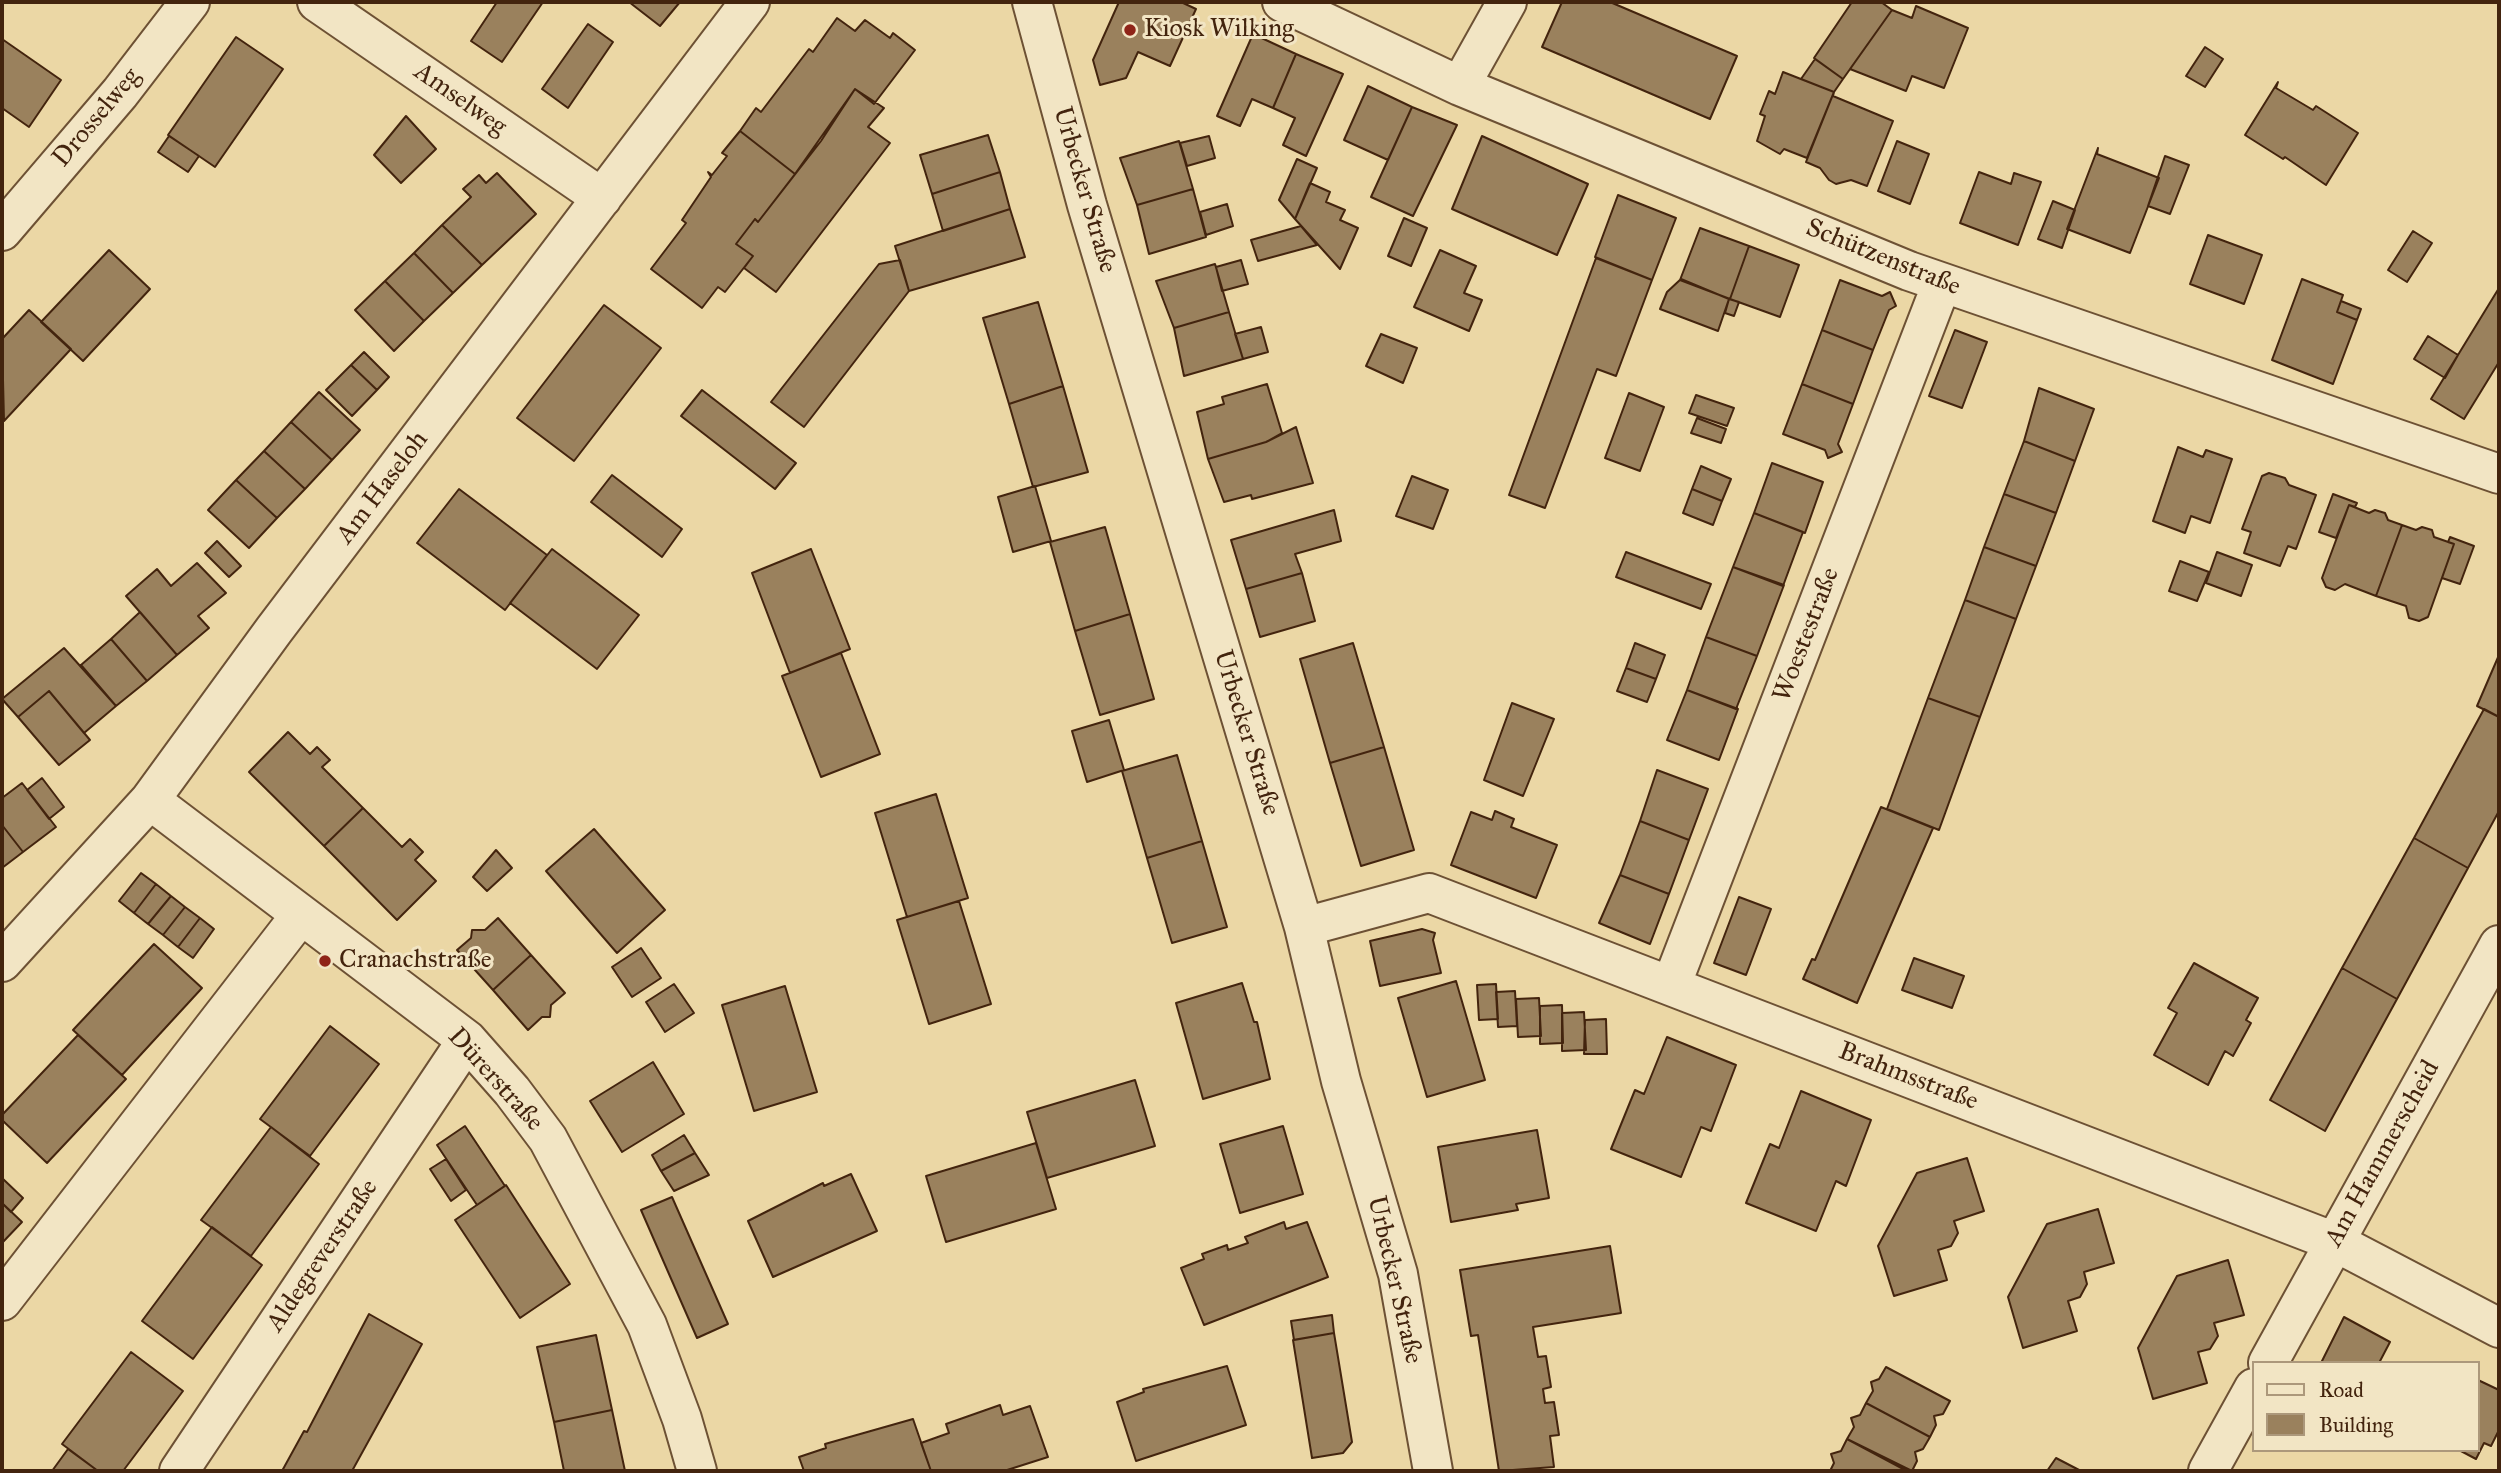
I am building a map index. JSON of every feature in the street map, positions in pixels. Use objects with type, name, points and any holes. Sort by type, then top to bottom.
[{"type":"street","name":"Drosselweg","points":[[2,231],[120,93],[190,2]]},
{"type":"street","name":"Amselweg","points":[[317,2],[602,198]]},
{"type":"street","name":"Am Haseloh","points":[[2,962],[150,800],[274,630],[750,2]]},
{"type":"street","name":"Urbecker Straße","points":[[1032,2],[1087,205],[1304,926],[1340,1081],[1398,1274],[1433,1471]]},
{"type":"street","name":"Schützenstraße","points":[[1282,2],[1460,86],[1942,283],[2499,474]]},
{"type":"street","points":[[1460,86],[1507,2]]},
{"type":"street","name":"Woestestraße","points":[[1671,986],[1942,283]]},
{"type":"street","name":"Dürerstraße","points":[[150,800],[467,1040],[512,1091],[548,1139],[647,1325],[682,1419],[697,1471]]},
{"type":"street","name":"Brahmsstraße","points":[[1304,926],[1429,893],[2335,1242],[2499,1328]]},
{"type":"street","points":[[2,1301],[300,916]]},
{"type":"street","name":"Am Hammerscheid","points":[[2269,1361],[2499,945]]},
{"type":"street","name":"Aldegreverstraße","points":[[180,1471],[467,1040]]},
{"type":"street","points":[[2208,1471],[2252,1392]]},
{"type":"building","points":[[497,2],[543,2],[502,62],[471,41]]},
{"type":"building","points":[[629,2],[680,2],[660,26]]},
{"type":"building","points":[[1119,2],[1181,2],[1196,9],[1170,66],[1138,52],[1126,78],[1100,85],[1093,60]]},
{"type":"building","points":[[1562,2],[1610,2],[1737,56],[1710,119],[1542,47]]},
{"type":"building","points":[[1852,2],[1881,2],[1892,10],[1843,79],[1814,58]]},
{"type":"building","points":[[1916,6],[1968,28],[1944,88],[1912,76],[1906,91],[1850,69],[1892,10],[1912,18]]},
{"type":"building","points":[[837,18],[855,31],[865,20],[890,38],[893,33],[915,50],[874,104],[855,89],[795,174],[740,131],[756,108],[761,112],[809,49],[813,52]]},
{"type":"building","points":[[588,24],[613,42],[568,108],[542,89]]},
{"type":"building","points":[[1253,34],[1296,54],[1273,108],[1252,99],[1240,126],[1217,116]]},
{"type":"building","points":[[236,37],[283,69],[215,167],[168,135]]},
{"type":"building","points":[[2,39],[61,80],[29,127],[2,108]]},
{"type":"building","points":[[2205,47],[2223,59],[2205,87],[2186,76]]},
{"type":"building","points":[[1296,54],[1343,74],[1306,156],[1283,145],[1295,118],[1273,108]]},
{"type":"building","points":[[1815,59],[1843,79],[1834,92],[1801,79]]},
{"type":"building","points":[[1783,72],[1834,92],[1807,158],[1784,149],[1780,154],[1757,141],[1765,116],[1760,114],[1769,91],[1775,94]]},
{"type":"building","points":[[2278,82],[2276,88],[2313,110],[2316,106],[2358,133],[2326,185],[2285,157],[2283,159],[2245,135]]},
{"type":"building","points":[[1368,86],[1412,107],[1388,160],[1344,140]]},
{"type":"building","points":[[855,89],[884,108],[868,127],[890,143],[776,292],[744,268],[753,256],[736,244],[755,219],[758,222],[821,141]]},
{"type":"building","points":[[1834,92],[1833,96],[1893,121],[1867,186],[1851,180],[1836,184],[1829,180],[1820,168],[1806,162]]},
{"type":"building","points":[[1412,107],[1457,125],[1413,216],[1371,197]]},
{"type":"building","points":[[406,116],[436,149],[401,183],[374,155]]},
{"type":"building","points":[[740,131],[795,174],[758,222],[755,219],[736,244],[753,256],[725,292],[718,287],[702,308],[651,269],[686,223],[682,220],[711,177],[708,172],[712,175],[727,156],[722,153]]},
{"type":"building","points":[[988,135],[1000,172],[932,194],[920,155]]},
{"type":"building","points":[[169,136],[199,156],[188,172],[158,152]]},
{"type":"building","points":[[1209,136],[1215,158],[1187,166],[1180,143]]},
{"type":"building","points":[[1482,136],[1588,184],[1557,255],[1452,209]]},
{"type":"building","points":[[1179,141],[1193,189],[1137,205],[1120,158]]},
{"type":"building","points":[[1897,141],[1929,154],[1910,204],[1878,191]]},
{"type":"building","points":[[2098,148],[2097,154],[2159,178],[2130,253],[2067,229]]},
{"type":"building","points":[[2165,156],[2189,165],[2170,214],[2148,206]]},
{"type":"building","points":[[1297,159],[1317,168],[1295,219],[1279,200]]},
{"type":"building","points":[[1000,172],[1010,209],[943,231],[932,194]]},
{"type":"building","points":[[1979,172],[2011,184],[2014,173],[2041,182],[2018,245],[1960,223]]},
{"type":"building","points":[[497,173],[536,214],[482,265],[442,225],[471,197],[463,189],[479,175],[486,183]]},
{"type":"building","points":[[1310,183],[1330,192],[1326,202],[1345,210],[1340,220],[1358,228],[1340,269],[1295,219]]},
{"type":"building","points":[[1193,189],[1206,237],[1149,254],[1137,205]]},
{"type":"building","points":[[1618,195],[1676,218],[1652,280],[1595,257]]},
{"type":"building","points":[[2053,201],[2075,210],[2062,248],[2038,239]]},
{"type":"building","points":[[1227,204],[1233,226],[1206,235],[1200,212]]},
{"type":"building","points":[[1010,209],[1025,257],[909,291],[895,246]]},
{"type":"building","points":[[1404,218],[1427,228],[1411,266],[1388,256]]},
{"type":"building","points":[[442,225],[482,265],[453,293],[414,253]]},
{"type":"building","points":[[1301,226],[1317,245],[1258,261],[1251,240]]},
{"type":"building","points":[[1700,228],[1749,246],[1730,299],[1680,280]]},
{"type":"building","points":[[2413,231],[2432,243],[2407,282],[2388,270]]},
{"type":"building","points":[[2208,235],[2262,255],[2244,304],[2190,284]]},
{"type":"building","points":[[1749,246],[1799,265],[1780,317],[1730,299]]},
{"type":"building","points":[[109,250],[150,289],[83,361],[41,322]]},
{"type":"building","points":[[1440,250],[1476,266],[1464,293],[1482,300],[1469,331],[1414,307]]},
{"type":"building","points":[[414,253],[453,293],[424,321],[385,281]]},
{"type":"building","points":[[1596,258],[1652,280],[1616,376],[1597,369],[1545,508],[1509,495]]},
{"type":"building","points":[[900,260],[909,291],[804,427],[771,402],[879,264]]},
{"type":"building","points":[[1241,260],[1248,284],[1222,291],[1216,267]]},
{"type":"building","points":[[1215,264],[1229,312],[1174,328],[1156,281]]},
{"type":"building","points":[[1681,279],[1729,299],[1718,331],[1660,309],[1667,292]]},
{"type":"building","points":[[2302,279],[2343,295],[2337,312],[2357,320],[2333,384],[2272,360]]},
{"type":"building","points":[[1840,280],[1882,296],[1890,292],[1896,306],[1889,310],[1873,350],[1822,330]]},
{"type":"building","points":[[385,281],[424,321],[394,351],[355,310]]},
{"type":"building","points":[[2499,288],[2499,362],[2464,419],[2431,399]]},
{"type":"building","points":[[1729,299],[1739,302],[1734,316],[1725,313]]},
{"type":"building","points":[[2341,301],[2361,309],[2357,320],[2337,312]]},
{"type":"building","points":[[1038,302],[1063,386],[1009,404],[983,318]]},
{"type":"building","points":[[604,305],[661,348],[574,461],[517,418]]},
{"type":"building","points":[[29,310],[71,349],[4,421],[2,339]]},
{"type":"building","points":[[1229,312],[1243,359],[1184,376],[1174,328]]},
{"type":"building","points":[[1261,327],[1268,352],[1243,359],[1235,334]]},
{"type":"building","points":[[1822,330],[1873,350],[1853,404],[1802,384]]},
{"type":"building","points":[[1955,330],[1987,342],[1962,408],[1929,396]]},
{"type":"building","points":[[1381,334],[1417,348],[1403,383],[1366,366]]},
{"type":"building","points":[[2428,336],[2458,355],[2445,378],[2414,359]]},
{"type":"building","points":[[364,352],[389,377],[377,390],[351,365]]},
{"type":"building","points":[[351,365],[377,390],[352,416],[326,390]]},
{"type":"building","points":[[1267,384],[1282,433],[1266,442],[1208,459],[1197,412],[1224,404],[1222,397]]},
{"type":"building","points":[[1802,384],[1853,404],[1838,444],[1842,452],[1828,458],[1825,450],[1783,434]]},
{"type":"building","points":[[1063,386],[1088,472],[1033,487],[1009,404]]},
{"type":"building","points":[[2039,388],[2094,409],[2075,461],[2024,441]]},
{"type":"building","points":[[702,390],[796,463],[775,489],[681,416]]},
{"type":"building","points":[[319,392],[360,430],[332,460],[291,422]]},
{"type":"building","points":[[1629,393],[1664,407],[1640,471],[1605,458]]},
{"type":"building","points":[[1696,395],[1734,408],[1727,426],[1689,413]]},
{"type":"building","points":[[1697,418],[1726,429],[1721,443],[1691,433]]},
{"type":"building","points":[[291,422],[332,460],[305,489],[264,451]]},
{"type":"building","points":[[1296,427],[1313,483],[1252,499],[1251,495],[1224,502],[1208,459],[1266,442]]},
{"type":"building","points":[[2024,441],[2075,461],[2056,513],[2004,494]]},
{"type":"building","points":[[2178,447],[2203,457],[2206,450],[2232,459],[2210,523],[2191,516],[2185,533],[2153,521]]},
{"type":"building","points":[[264,451],[305,489],[277,518],[236,480]]},
{"type":"building","points":[[1772,463],[1823,482],[1805,533],[1754,513]]},
{"type":"building","points":[[1701,466],[1731,479],[1722,501],[1692,489]]},
{"type":"building","points":[[2269,473],[2285,478],[2289,485],[2316,495],[2296,549],[2288,546],[2280,566],[2244,553],[2251,532],[2242,529],[2262,476]]},
{"type":"building","points":[[612,475],[682,529],[662,557],[591,502]]},
{"type":"building","points":[[1412,476],[1448,490],[1433,529],[1396,516]]},
{"type":"building","points":[[236,480],[277,518],[249,548],[208,510]]},
{"type":"building","points":[[1035,486],[1051,541],[1013,552],[998,497]]},
{"type":"building","points":[[459,489],[547,555],[505,610],[417,543]]},
{"type":"building","points":[[1692,489],[1722,501],[1713,525],[1683,513]]},
{"type":"building","points":[[2004,494],[2056,513],[2036,566],[1984,547]]},
{"type":"building","points":[[2333,494],[2357,503],[2355,507],[2349,505],[2336,538],[2319,532]]},
{"type":"building","points":[[2349,505],[2369,513],[2375,510],[2385,513],[2388,520],[2402,525],[2376,596],[2345,584],[2335,590],[2326,587],[2322,578]]},
{"type":"building","points":[[1334,510],[1341,541],[1295,554],[1302,573],[1246,589],[1231,540]]},
{"type":"building","points":[[1754,513],[1803,532],[1783,586],[1733,567]]},
{"type":"building","points":[[2402,525],[2416,530],[2422,527],[2432,530],[2434,537],[2454,544],[2428,617],[2419,621],[2409,618],[2406,606],[2376,596]]},
{"type":"building","points":[[1105,527],[1130,614],[1075,631],[1050,542]]},
{"type":"building","points":[[2450,537],[2474,546],[2460,584],[2442,578],[2454,544],[2448,542]]},
{"type":"building","points":[[217,541],[241,566],[229,577],[205,553]]},
{"type":"building","points":[[1984,547],[2036,566],[2016,619],[1965,600]]},
{"type":"building","points":[[552,549],[639,615],[597,669],[510,603]]},
{"type":"building","points":[[811,549],[850,649],[790,673],[752,573]]},
{"type":"building","points":[[1626,552],[1711,584],[1701,609],[1616,577]]},
{"type":"building","points":[[2217,552],[2252,565],[2241,596],[2206,583]]},
{"type":"building","points":[[2180,561],[2209,572],[2197,601],[2169,591]]},
{"type":"building","points":[[197,563],[226,593],[198,616],[209,628],[177,655],[126,596],[157,569],[171,586]]},
{"type":"building","points":[[1733,567],[1784,585],[1757,656],[1706,637]]},
{"type":"building","points":[[1302,573],[1315,621],[1260,637],[1246,589]]},
{"type":"building","points":[[1965,600],[2016,619],[1980,717],[1928,698]]},
{"type":"building","points":[[140,612],[177,655],[147,681],[111,639]]},
{"type":"building","points":[[1130,614],[1154,699],[1100,715],[1075,631]]},
{"type":"building","points":[[1706,637],[1757,656],[1736,709],[1687,690]]},
{"type":"building","points":[[111,639],[147,681],[116,706],[81,665]]},
{"type":"building","points":[[1353,643],[1384,747],[1330,763],[1300,659]]},
{"type":"building","points":[[1635,643],[1665,655],[1656,679],[1626,668]]},
{"type":"building","points":[[64,648],[116,706],[84,733],[49,691],[18,717],[2,699]]},
{"type":"building","points":[[841,653],[880,754],[821,777],[782,676]]},
{"type":"building","points":[[2499,655],[2499,717],[2477,706]]},
{"type":"building","points":[[1626,668],[1656,679],[1647,702],[1617,691]]},
{"type":"building","points":[[1687,690],[1738,709],[1719,760],[1667,740]]},
{"type":"building","points":[[49,691],[90,740],[59,765],[18,717]]},
{"type":"building","points":[[1928,698],[1980,717],[1939,830],[1887,809]]},
{"type":"building","points":[[1512,703],[1554,719],[1523,796],[1484,780]]},
{"type":"building","points":[[2484,709],[2499,717],[2499,811],[2468,868],[2414,838]]},
{"type":"building","points":[[1109,720],[1124,770],[1087,782],[1072,731]]},
{"type":"building","points":[[288,732],[310,754],[317,747],[330,760],[322,767],[363,808],[324,846],[249,772]]},
{"type":"building","points":[[1384,747],[1414,850],[1361,866],[1330,763]]},
{"type":"building","points":[[1177,755],[1202,841],[1147,858],[1122,771]]},
{"type":"building","points":[[1657,770],[1708,789],[1689,840],[1640,821]]},
{"type":"building","points":[[42,778],[64,807],[49,819],[27,790]]},
{"type":"building","points":[[22,783],[56,827],[23,852],[2,825],[2,798]]},
{"type":"building","points":[[936,794],[968,898],[907,917],[875,813]]},
{"type":"building","points":[[1881,807],[1933,828],[1857,1003],[1803,979],[1812,959],[1815,960]]},
{"type":"building","points":[[363,808],[402,847],[410,839],[423,852],[415,860],[436,881],[397,920],[324,846]]},
{"type":"building","points":[[1495,811],[1514,819],[1511,827],[1557,845],[1536,898],[1451,865],[1471,812],[1492,820]]},
{"type":"building","points":[[1640,821],[1689,840],[1669,894],[1620,875]]},
{"type":"building","points":[[2,825],[23,852],[2,868]]},
{"type":"building","points":[[594,829],[665,910],[617,953],[546,871]]},
{"type":"building","points":[[2414,838],[2468,868],[2397,999],[2342,968]]},
{"type":"building","points":[[1202,841],[1227,927],[1172,943],[1147,858]]},
{"type":"building","points":[[496,850],[512,868],[487,891],[473,877]]},
{"type":"building","points":[[141,873],[156,884],[134,913],[119,901]]},
{"type":"building","points":[[1620,875],[1669,894],[1650,944],[1599,923]]},
{"type":"building","points":[[156,884],[171,896],[148,924],[134,913]]},
{"type":"building","points":[[171,896],[185,907],[163,935],[148,924]]},
{"type":"building","points":[[1739,897],[1771,909],[1746,975],[1714,963]]},
{"type":"building","points":[[959,901],[991,1004],[929,1024],[897,920]]},
{"type":"building","points":[[185,907],[200,918],[178,947],[163,935]]},
{"type":"building","points":[[200,918],[214,929],[193,958],[178,947]]},
{"type":"building","points":[[498,918],[531,955],[493,990],[457,950],[471,938],[472,930],[485,930]]},
{"type":"building","points":[[1422,929],[1435,933],[1433,940],[1441,973],[1380,986],[1370,941]]},
{"type":"building","points":[[154,944],[202,988],[122,1075],[73,1030]]},
{"type":"building","points":[[641,948],[661,978],[632,997],[612,967]]},
{"type":"building","points":[[531,955],[565,993],[551,1005],[550,1017],[542,1017],[528,1030],[493,990]]},
{"type":"building","points":[[1914,958],[1964,976],[1952,1008],[1902,990]]},
{"type":"building","points":[[2194,963],[2258,998],[2246,1020],[2251,1023],[2233,1056],[2225,1051],[2208,1085],[2154,1055],[2177,1013],[2168,1008]]},
{"type":"building","points":[[2342,968],[2397,999],[2325,1131],[2270,1100]]},
{"type":"building","points":[[1456,981],[1485,1080],[1427,1097],[1398,998]]},
{"type":"building","points":[[1242,983],[1254,1022],[1257,1022],[1270,1079],[1203,1099],[1176,1003]]},
{"type":"building","points":[[674,984],[694,1013],[665,1032],[646,1002]]},
{"type":"building","points":[[1496,984],[1498,1019],[1479,1020],[1477,985]]},
{"type":"building","points":[[785,986],[817,1092],[754,1111],[722,1005]]},
{"type":"building","points":[[1515,991],[1517,1026],[1498,1027],[1496,992]]},
{"type":"building","points":[[1539,998],[1541,1036],[1518,1037],[1516,999]]},
{"type":"building","points":[[1562,1005],[1563,1043],[1540,1044],[1540,1006]]},
{"type":"building","points":[[1584,1012],[1586,1050],[1562,1051],[1562,1013]]},
{"type":"building","points":[[1606,1019],[1607,1054],[1584,1054],[1585,1020]]},
{"type":"building","points":[[330,1026],[379,1064],[310,1156],[260,1119]]},
{"type":"building","points":[[78,1035],[126,1079],[47,1163],[2,1120],[2,1115]]},
{"type":"building","points":[[1667,1037],[1736,1065],[1711,1131],[1701,1127],[1681,1177],[1611,1149],[1635,1090],[1644,1094]]},
{"type":"building","points":[[653,1062],[684,1114],[622,1152],[590,1101]]},
{"type":"building","points":[[1135,1080],[1155,1146],[1047,1178],[1027,1112]]},
{"type":"building","points":[[1801,1091],[1871,1120],[1846,1186],[1836,1181],[1816,1231],[1746,1203],[1770,1144],[1779,1148]]},
{"type":"building","points":[[465,1126],[505,1186],[477,1205],[437,1145]]},
{"type":"building","points":[[1283,1126],[1303,1194],[1240,1213],[1220,1144]]},
{"type":"building","points":[[271,1127],[319,1164],[251,1256],[201,1220]]},
{"type":"building","points":[[1537,1130],[1549,1198],[1516,1204],[1518,1210],[1451,1222],[1438,1147]]},
{"type":"building","points":[[684,1135],[695,1153],[661,1171],[652,1155]]},
{"type":"building","points":[[1036,1143],[1056,1209],[946,1242],[926,1176]]},
{"type":"building","points":[[695,1153],[709,1175],[674,1191],[661,1171]]},
{"type":"building","points":[[1967,1158],[1984,1211],[1954,1221],[1958,1233],[1951,1246],[1938,1250],[1947,1280],[1894,1296],[1878,1246],[1917,1173]]},
{"type":"building","points":[[446,1159],[466,1190],[451,1201],[430,1169]]},
{"type":"building","points":[[851,1174],[877,1231],[773,1277],[748,1221],[823,1183],[824,1186]]},
{"type":"building","points":[[2,1178],[23,1198],[11,1212],[2,1203]]},
{"type":"building","points":[[506,1185],[570,1284],[520,1318],[455,1220]]},
{"type":"building","points":[[672,1197],[728,1324],[697,1338],[641,1210]]},
{"type":"building","points":[[2,1203],[22,1222],[2,1243]]},
{"type":"building","points":[[2098,1209],[2114,1263],[2084,1272],[2087,1284],[2080,1297],[2068,1301],[2077,1331],[2023,1348],[2008,1297],[2047,1224]]},
{"type":"building","points":[[1284,1222],[1286,1229],[1307,1222],[1328,1277],[1204,1325],[1181,1268],[1204,1259],[1202,1254],[1227,1245],[1228,1250],[1248,1243],[1245,1237]]},
{"type":"building","points":[[212,1227],[262,1265],[193,1359],[142,1321]]},
{"type":"building","points":[[1610,1246],[1621,1313],[1533,1327],[1538,1357],[1546,1356],[1551,1387],[1543,1389],[1545,1403],[1554,1402],[1559,1435],[1550,1436],[1554,1467],[1499,1471],[1478,1335],[1471,1336],[1460,1270]]},
{"type":"building","points":[[2228,1260],[2244,1315],[2214,1323],[2218,1336],[2210,1349],[2198,1352],[2207,1383],[2153,1399],[2138,1348],[2177,1276]]},
{"type":"building","points":[[369,1314],[422,1344],[352,1471],[282,1471],[304,1431],[307,1432]]},
{"type":"building","points":[[1332,1315],[1334,1333],[1294,1340],[1291,1321]]},
{"type":"building","points":[[2344,1317],[2390,1342],[2380,1361],[2322,1361]]},
{"type":"building","points":[[1334,1333],[1352,1442],[1343,1453],[1312,1458],[1293,1340]]},
{"type":"building","points":[[596,1335],[612,1410],[554,1422],[537,1347]]},
{"type":"building","points":[[131,1352],[183,1391],[123,1471],[98,1471],[62,1444]]},
{"type":"building","points":[[1227,1366],[1246,1425],[1136,1461],[1117,1402],[1144,1392],[1143,1389]]},
{"type":"building","points":[[1886,1367],[1950,1401],[1943,1414],[1934,1416],[1936,1425],[1930,1437],[1866,1403],[1873,1391],[1871,1382],[1879,1379]]},
{"type":"building","points":[[2480,1381],[2499,1390],[2499,1430],[2491,1446],[2484,1443],[2480,1451]]},
{"type":"building","points":[[1866,1403],[1930,1437],[1923,1449],[1915,1452],[1917,1461],[1912,1471],[1847,1439],[1854,1427],[1851,1418],[1860,1415]]},
{"type":"building","points":[[1000,1405],[1003,1415],[1030,1406],[1048,1457],[1004,1471],[931,1471],[921,1443],[949,1433],[946,1424]]},
{"type":"building","points":[[612,1410],[625,1471],[564,1471],[554,1422]]},
{"type":"building","points":[[913,1419],[931,1471],[804,1471],[799,1457],[826,1448],[825,1444]]},
{"type":"building","points":[[1847,1439],[1907,1471],[1830,1471],[1834,1463],[1831,1454],[1841,1451]]},
{"type":"building","points":[[68,1449],[98,1471],[52,1471]]},
{"type":"building","points":[[2463,1452],[2480,1452],[2476,1459]]},
{"type":"building","points":[[2056,1458],[2081,1471],[2047,1471]]},
{"type":"place","name":"Kiosk Wilking","points":[[1130,30]]},
{"type":"place","name":"Cranachstraße","points":[[325,961]]}]
